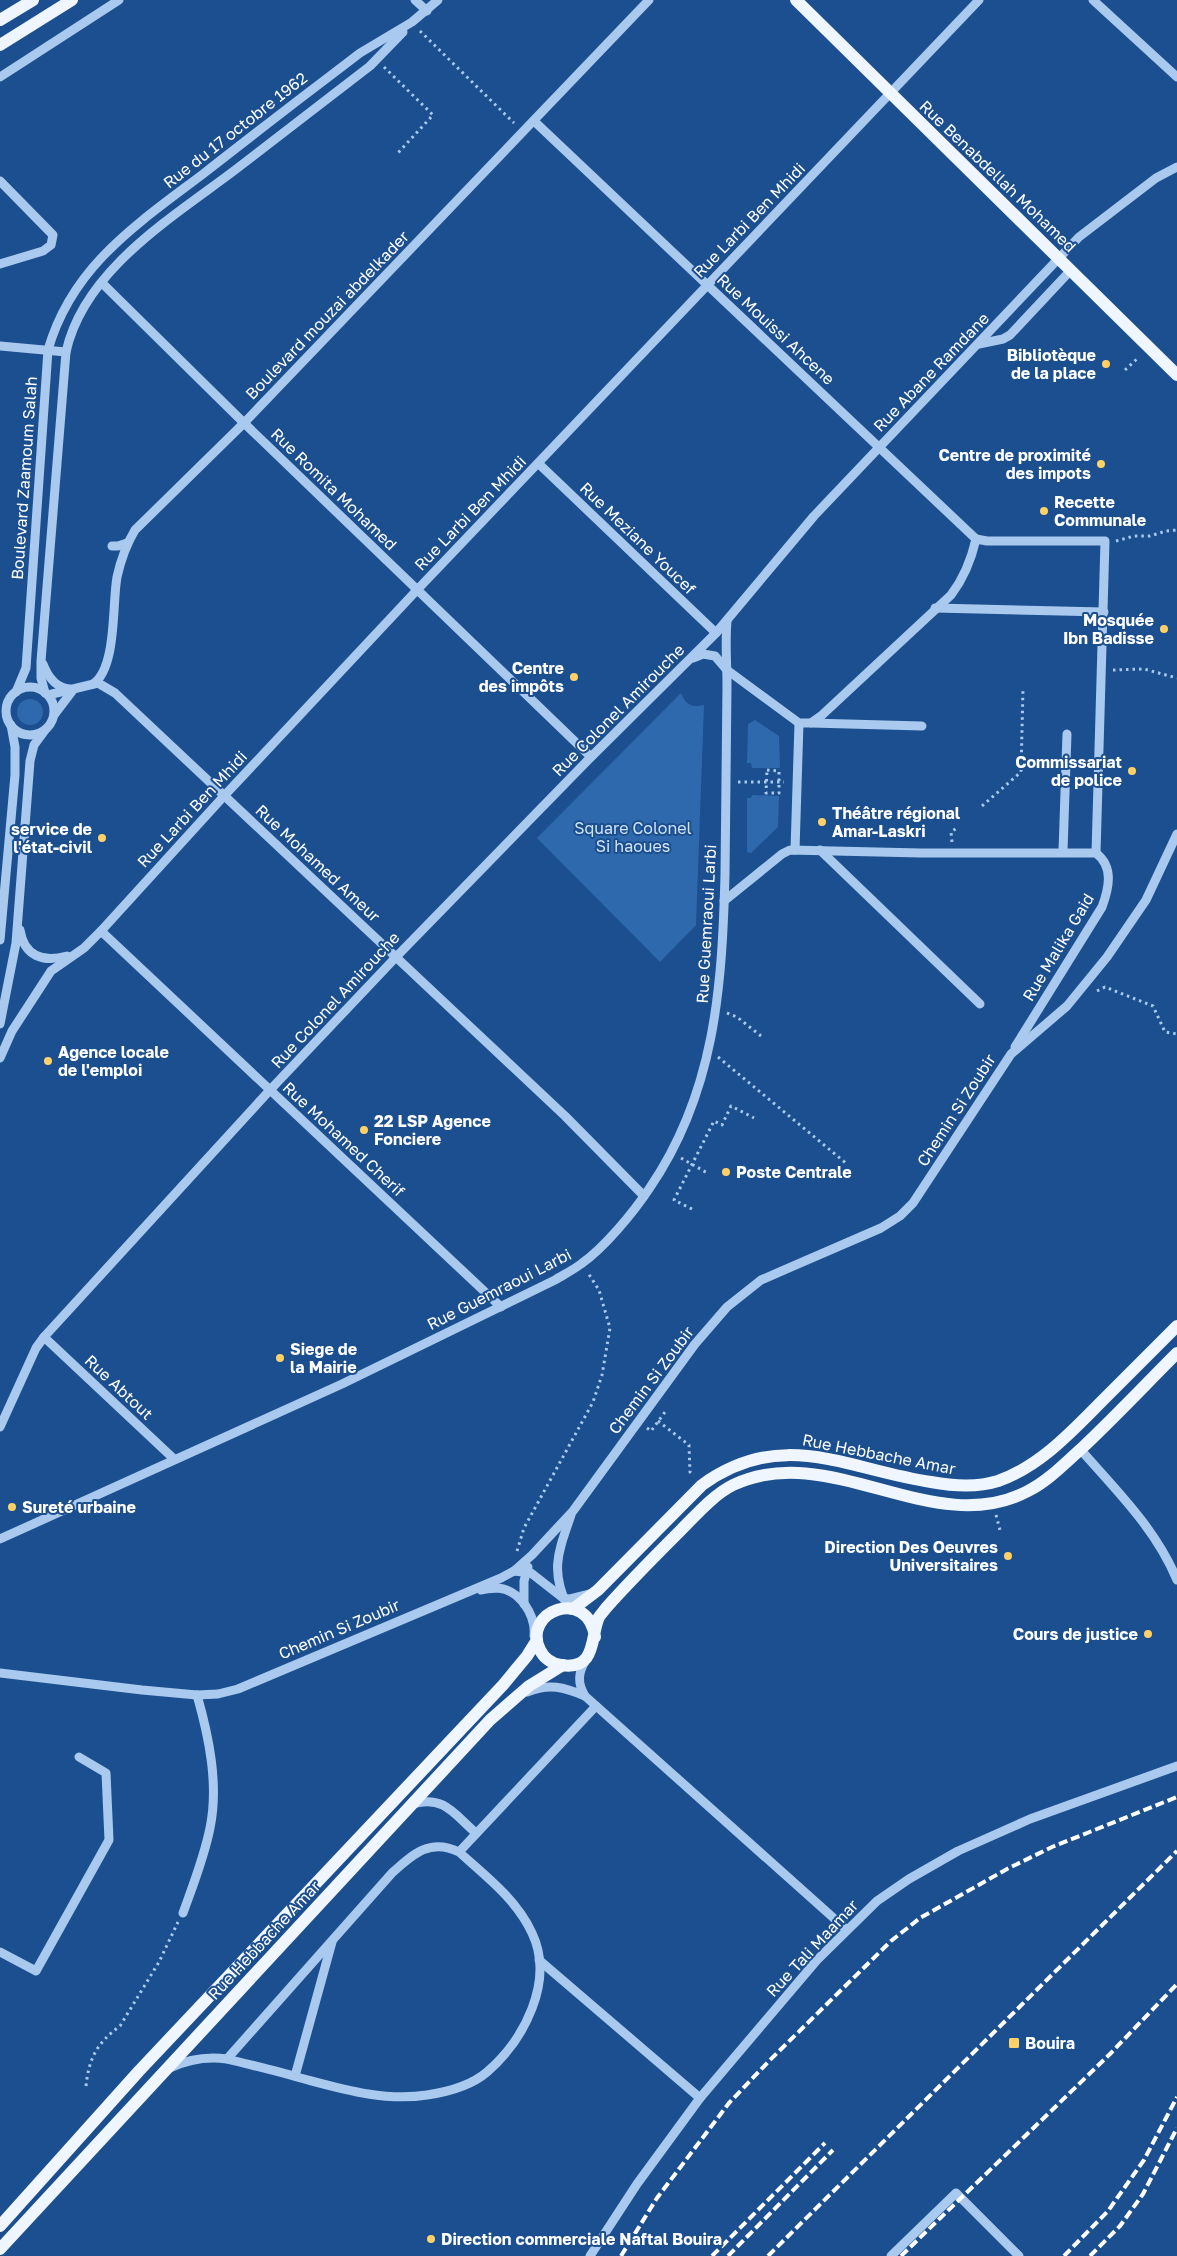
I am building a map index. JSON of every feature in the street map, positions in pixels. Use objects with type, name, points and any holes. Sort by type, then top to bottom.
[{"type":"main road","points":[[0,20],[33,0]]},
{"type":"main road","points":[[0,45],[72,0]]},
{"type":"main road","name":"Rue Benabdellah Mohamed","points":[[796,0],[1177,375]]},
{"type":"main road","name":"Rue Hebbache Amar","points":[[568,1605],[598,1590],[702,1485],[720,1472],[743,1462],[766,1456],[793,1454],[824,1458],[948,1485],[974,1486],[997,1481],[1022,1471],[1045,1455],[1177,1326]]},
{"type":"main road","name":"Rue Hebbache Amar","points":[[595,1637],[598,1618],[620,1592],[697,1514],[732,1486],[755,1477],[786,1472],[841,1479],[941,1504],[971,1505],[999,1502],[1028,1492],[1053,1474],[1177,1353]]},
{"type":"main road","points":[[568,1605],[582,1612],[589,1619],[594,1628],[595,1637],[589,1655],[572,1665],[563,1666],[553,1663],[545,1657],[537,1635],[546,1616],[568,1605]]},
{"type":"main road","name":"Rue Hebbache Amar","points":[[0,2226],[139,2071],[503,1685],[528,1654],[537,1635]]},
{"type":"main road","name":"Rue Hebbache Amar","points":[[0,2249],[412,1804],[514,1697],[549,1672],[563,1666]]},
{"type":"street","points":[[0,77],[120,0]]},
{"type":"street","points":[[416,0],[427,11]]},
{"type":"street","name":"Rue du 17 octobre 1962","points":[[86,275],[106,252],[132,228],[360,53],[412,22],[438,0]]},
{"type":"street","name":"Boulevard mouzai abdelkader","points":[[93,684],[101,677],[107,662],[117,578],[122,554],[135,530],[244,423],[650,0]]},
{"type":"street","name":"Rue Larbi Ben Mhidi","points":[[0,1058],[12,1030],[27,1005],[52,971],[74,953],[84,948],[417,590],[979,0]]},
{"type":"street","points":[[1093,0],[1177,77]]},
{"type":"street","name":"Rue du 17 octobre 1962","points":[[102,283],[138,244],[377,59],[412,22]]},
{"type":"street","name":"Rue Mouissi Ahcene","points":[[534,121],[976,539]]},
{"type":"street","name":"Rue Abane Ramdane","points":[[727,621],[814,516],[1079,237],[1156,178],[1177,167]]},
{"type":"street","points":[[0,181],[53,235],[51,245],[43,251],[0,264]]},
{"type":"street","points":[[979,344],[1002,339],[1010,335],[1071,270]]},
{"type":"street","name":"Boulevard Zaamoum Salah","points":[[14,694],[26,668],[48,350],[61,314],[86,275]]},
{"type":"street","name":"Boulevard Zaamoum Salah","points":[[46,694],[41,678],[41,661],[66,352],[80,313],[102,283]]},
{"type":"street","name":"Rue Romita Mohamed","points":[[102,283],[244,423],[591,757]]},
{"type":"street","points":[[0,346],[66,352]]},
{"type":"street","name":"Rue Meziane Youcef","points":[[539,464],[716,633]]},
{"type":"street","points":[[724,901],[782,854],[790,850],[921,853],[1093,852],[1102,670],[1105,541],[987,541],[976,539],[971,561],[962,581],[951,595],[821,716],[811,723]]},
{"type":"street","points":[[936,608],[1104,612]]},
{"type":"street","name":"Rue Colonel Amirouche","points":[[0,1427],[36,1348],[44,1337],[270,1090],[397,956],[727,621]]},
{"type":"street","name":"Rue Guemraoui Larbi","points":[[0,1539],[106,1493],[174,1459],[342,1384],[500,1307],[582,1264],[625,1222],[644,1196],[683,1131],[698,1095],[710,1050],[723,954],[727,621]]},
{"type":"street","points":[[689,660],[703,654],[709,654],[721,662],[727,670],[799,723],[922,726]]},
{"type":"street","points":[[41,661],[52,680],[58,685],[73,690]]},
{"type":"street","points":[[107,662],[107,678],[109,685],[115,692]]},
{"type":"street","points":[[46,694],[73,690],[93,684]]},
{"type":"street","name":"Rue Mohamed Ameur","points":[[93,684],[102,684],[115,692],[565,1116],[644,1196]]},
{"type":"street","points":[[0,705],[21,689],[34,688],[46,694],[54,708],[53,718]]},
{"type":"street","points":[[0,1024],[8,989],[18,921],[30,761],[34,745],[61,703],[73,690]]},
{"type":"street","points":[[0,940],[15,775],[14,747],[6,706],[14,694]]},
{"type":"street","points":[[0,715],[15,730],[27,735],[33,735],[45,730]]},
{"type":"street","points":[[795,850],[799,723]]},
{"type":"street","points":[[1063,851],[1067,734]]},
{"type":"street","name":"Chemin Si Zoubir","points":[[0,1673],[197,1695],[218,1694],[238,1689],[351,1640],[474,1591],[514,1571],[532,1555],[573,1511],[696,1344],[727,1307],[760,1280],[881,1228],[900,1216],[913,1203],[1011,1054],[1067,1006],[1107,957],[1146,900],[1177,834]]},
{"type":"street","points":[[820,850],[980,1004]]},
{"type":"street","name":"Rue Malika Gaid","points":[[1011,1054],[1102,906],[1108,889],[1108,867],[1103,858],[1093,852]]},
{"type":"street","points":[[18,921],[23,944],[36,956],[56,959],[74,953]]},
{"type":"street","name":"Rue Mohamed Cherif","points":[[101,930],[500,1307]]},
{"type":"street","name":"Rue Abtout","points":[[44,1337],[174,1459]]},
{"type":"street","points":[[1080,1449],[1156,1538],[1168,1557],[1177,1580]]},
{"type":"street","points":[[568,1605],[556,1576],[561,1543],[573,1511]]},
{"type":"street","points":[[524,1604],[526,1572],[532,1555]]},
{"type":"street","points":[[514,1571],[526,1572],[538,1578],[568,1605]]},
{"type":"street","points":[[474,1591],[500,1588],[516,1595],[532,1618],[537,1635]]},
{"type":"street","points":[[528,1654],[534,1629],[532,1618]]},
{"type":"street","points":[[585,1696],[579,1679],[579,1670],[589,1655]]},
{"type":"street","points":[[514,1697],[537,1688],[552,1686],[565,1687],[585,1696],[847,1930]]},
{"type":"street","points":[[183,1913],[200,1868],[210,1827],[213,1801],[210,1750],[197,1695]]},
{"type":"street","points":[[459,1852],[596,1706]]},
{"type":"street","points":[[0,1952],[36,1970],[109,1840],[106,1773],[79,1757]]},
{"type":"street","name":"Rue Tali Maamar","points":[[590,2256],[637,2184],[700,2098],[817,1960],[877,1901],[958,1851],[1030,1819],[1177,1766]]},
{"type":"street","points":[[412,1804],[427,1800],[440,1802],[476,1833]]},
{"type":"street","points":[[164,2072],[184,2061],[200,2057],[227,2059],[341,2089],[392,2097],[427,2095],[457,2088],[486,2073],[511,2048],[528,2021],[538,1987],[539,1960],[533,1934],[518,1909],[459,1852],[448,1847],[430,1846],[411,1856],[392,1873],[227,2059]]},
{"type":"street","points":[[295,2076],[332,1940]]},
{"type":"street","points":[[539,1960],[700,2098]]},
{"type":"street","points":[[891,2256],[956,2193],[1020,2256]]},
{"type":"path","points":[[412,22],[523,132]]},
{"type":"path","points":[[377,59],[434,115],[397,154]]},
{"type":"path","points":[[1125,370],[1138,358]]},
{"type":"path","points":[[1105,541],[1118,541],[1134,536],[1150,536],[1177,530]]},
{"type":"path","points":[[1102,670],[1144,669],[1177,678]]},
{"type":"path","points":[[982,806],[1021,772],[1023,688]]},
{"type":"path","points":[[767,770],[779,771],[779,782],[779,793],[766,793],[767,770]]},
{"type":"path","points":[[726,782],[779,782]]},
{"type":"path","points":[[1105,986],[1153,1006],[1165,1032],[1177,1034]]},
{"type":"path","points":[[717,1008],[737,1017],[761,1036]]},
{"type":"path","points":[[710,1050],[847,1164]]},
{"type":"path","points":[[692,1209],[674,1200],[714,1121],[722,1125],[731,1106],[754,1118]]},
{"type":"path","points":[[671,1153],[709,1174]]},
{"type":"path","points":[[672,1193],[676,1195]]},
{"type":"path","points":[[518,1547],[524,1528],[593,1402],[602,1375],[610,1328],[599,1290],[582,1264]]},
{"type":"path","points":[[651,1430],[665,1412]]},
{"type":"path","points":[[658,1421],[689,1445],[690,1472],[702,1485]]},
{"type":"path","points":[[86,2086],[88,2064],[98,2047],[110,2033],[120,2026],[145,1987],[183,1913]]},
{"type":"green space","name":"Square Colonel Si haoues","points":[[681,693],[690,705],[704,705],[696,925],[660,962],[537,838]]},
{"type":"green space","points":[[30,699],[39,703],[43,712],[39,721],[30,725],[21,721],[17,712],[21,703]]},
{"type":"green space","points":[[755,720],[779,736],[780,768],[752,768],[751,763],[747,763],[748,724]]},
{"type":"green space","points":[[752,795],[779,796],[778,827],[751,853],[747,852],[747,798],[751,798]]},
{"type":"railway","points":[[621,2256],[657,2198],[729,2103],[891,1941],[920,1918],[1007,1869],[1052,1847],[1177,1797]]},
{"type":"railway","points":[[768,2256],[1177,1851]]},
{"type":"railway","points":[[901,2256],[1110,2054],[1177,1984]]},
{"type":"railway","points":[[1064,2256],[1108,2211],[1144,2160],[1177,2097]]},
{"type":"railway","points":[[1090,2256],[1120,2226],[1143,2194],[1177,2128]]},
{"type":"railway","points":[[712,2256],[825,2143]]},
{"type":"railway","points":[[728,2256],[833,2150]]},
{"type":"place","name":"Bibliotèque de la place","points":[[1106,364]]},
{"type":"place","name":"Centre de proximité des impots","points":[[1101,464]]},
{"type":"place","name":"Recette Communale","points":[[1044,511]]},
{"type":"place","name":"Mosquée Ibn Badisse","points":[[1164,629]]},
{"type":"place","name":"Centre des impôts","points":[[574,677]]},
{"type":"place","name":"Commissariat de police","points":[[1132,771]]},
{"type":"place","name":"Théâtre régional Amar-Laskri","points":[[822,822]]},
{"type":"place","name":"service de l'état-civil","points":[[102,838]]},
{"type":"place","name":"Agence locale de l'emploi","points":[[48,1061]]},
{"type":"place","name":"22 LSP Agence Fonciere","points":[[364,1130]]},
{"type":"place","name":"Poste Centrale","points":[[726,1172]]},
{"type":"place","name":"Siege de la Mairie","points":[[280,1358]]},
{"type":"place","name":"Sureté urbaine","points":[[12,1507]]},
{"type":"place","name":"Direction Des Oeuvres Universitaires","points":[[1008,1556]]},
{"type":"place","name":"Cours de justice","points":[[1148,1634]]},
{"type":"place","name":"Bouira","points":[[1014,2043]]},
{"type":"place","name":"Direction commerciale Naftal Bouira","points":[[431,2239]]}]
